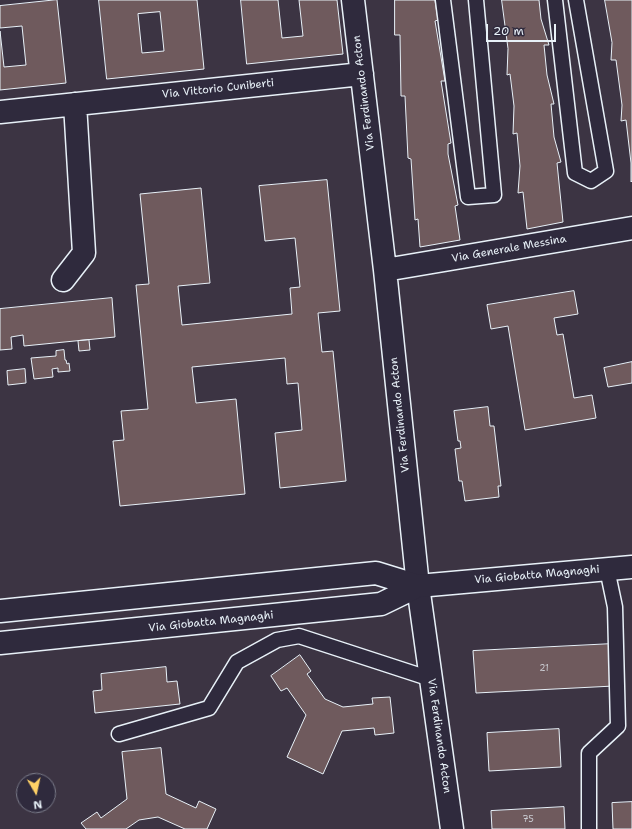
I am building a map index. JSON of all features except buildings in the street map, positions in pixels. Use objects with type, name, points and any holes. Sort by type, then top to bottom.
[{"type":"street","name":"Via Ferdinando Acton","points":[[353,0],[385,270],[418,586],[452,829]]},
{"type":"street","name":"Via Vittorio Cuniberti","points":[[0,112],[362,74]]},
{"type":"street","points":[[63,280],[84,253],[75,104]]},
{"type":"street","name":"Via Generale Messina","points":[[385,270],[632,228]]},
{"type":"street","name":"Via Giobatta Magnaghi","points":[[0,643],[381,604],[418,586],[632,567]]},
{"type":"street","name":"Via Giobatta Magnaghi","points":[[0,611],[376,573],[418,586]]},
{"type":"lane","points":[[444,0],[468,197],[494,195],[476,0]]},
{"type":"lane","points":[[555,0],[576,172],[591,181],[606,171],[576,0]]},
{"type":"lane","points":[[589,829],[589,753],[618,726],[615,607],[607,569]]},
{"type":"lane","points":[[119,734],[209,708],[237,662],[277,640],[299,636],[431,679]]}]
